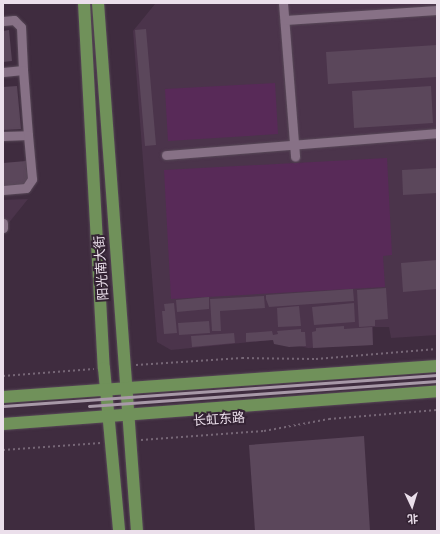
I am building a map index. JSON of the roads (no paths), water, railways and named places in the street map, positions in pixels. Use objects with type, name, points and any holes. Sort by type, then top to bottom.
[{"type":"main road","name":"阳光南大街","points":[[84,3],[104,368],[119,531]]},
{"type":"main road","name":"阳光南大街","points":[[98,3],[123,366],[131,441],[137,531]]},
{"type":"main road","points":[[3,397],[437,366]]},
{"type":"main road","name":"长虹东路","points":[[3,424],[437,391]]},
{"type":"street","points":[[284,3],[295,158]]},
{"type":"street","points":[[389,3],[389,13]]},
{"type":"street","points":[[285,20],[437,10]]},
{"type":"street","points":[[3,21],[14,20],[20,27],[32,179],[26,188],[3,190]]},
{"type":"street","points":[[3,72],[23,70]]},
{"type":"street","points":[[166,155],[294,146],[437,133]]},
{"type":"street","points":[[3,136],[28,135]]},
{"type":"street","points":[[3,223],[3,228]]},
{"type":"railway","points":[[3,406],[437,375]]},
{"type":"railway","points":[[89,406],[437,381]]}]
